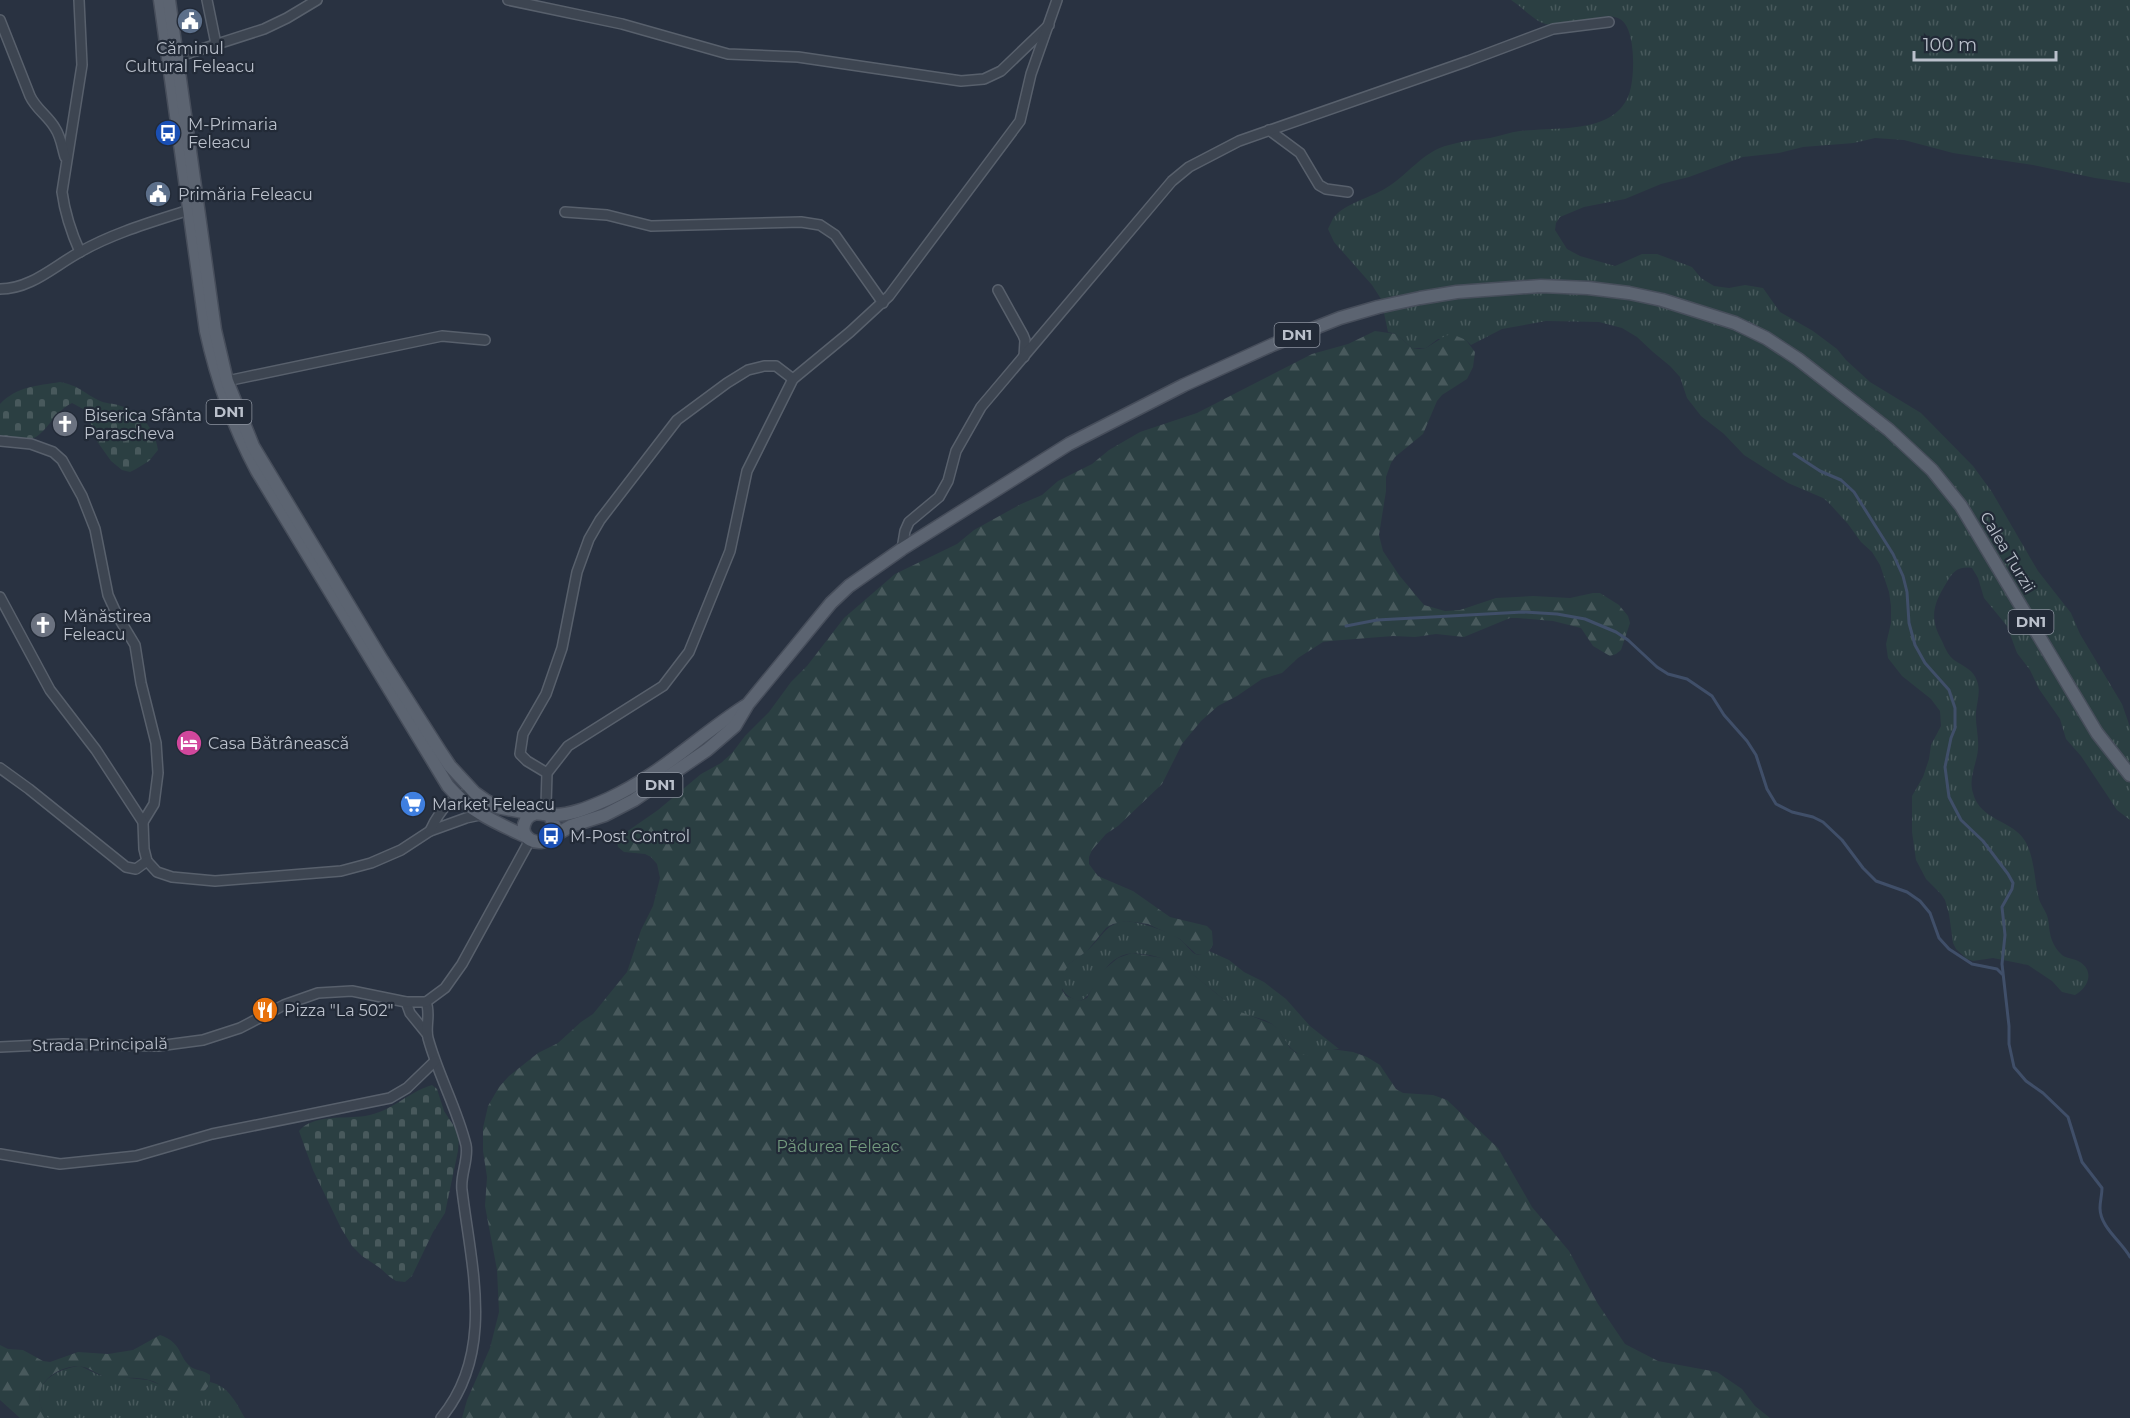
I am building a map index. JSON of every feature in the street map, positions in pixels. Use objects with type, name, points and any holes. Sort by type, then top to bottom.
[{"type":"main road","name":"DN1","points":[[160,0],[206,332],[219,383],[236,429],[263,481],[448,786],[480,814],[543,843],[571,826],[612,812],[654,789],[735,726],[748,704],[831,603],[849,586],[902,549]]},
{"type":"main road","name":"DN1","points":[[169,0],[214,330],[227,381],[243,424],[265,467],[450,766],[475,794],[497,807],[540,814],[582,810],[627,789],[662,768],[748,704]]},
{"type":"main road","name":"Calea Turzii","points":[[902,549],[1069,444],[1184,385],[1272,345],[1340,318],[1420,298],[1491,289],[1541,286],[1629,293],[1662,300],[1735,323],[1766,338],[1826,379],[1889,430],[1932,470],[1945,484],[1976,529],[2097,733],[2130,776]]},
{"type":"main road","points":[[528,838],[524,825],[529,816],[540,814],[555,826],[552,837]]},
{"type":"street","points":[[79,0],[82,65],[62,192],[64,210],[81,252]]},
{"type":"street","points":[[207,0],[216,44]]},
{"type":"street","points":[[177,57],[264,29],[317,0]]},
{"type":"street","points":[[508,0],[622,24],[728,54],[798,57],[961,81],[984,79],[1001,71],[1050,23]]},
{"type":"street","points":[[540,814],[546,805],[547,773],[568,746],[663,686],[689,652],[730,551],[747,471],[793,379],[883,303],[1020,121],[1031,74],[1057,0]]},
{"type":"street","points":[[0,20],[30,96],[34,104],[55,127],[66,162]]},
{"type":"street","points":[[902,549],[909,522],[939,497],[948,481],[956,450],[981,407],[1172,181],[1189,167],[1239,141],[1468,61],[1553,28],[1610,22]]},
{"type":"street","points":[[1269,130],[1300,153],[1319,185],[1326,189],[1348,192]]},
{"type":"street","points":[[0,289],[37,280],[81,252],[146,224],[189,210]]},
{"type":"street","points":[[565,212],[607,215],[651,226],[801,222],[819,225],[835,235],[883,303]]},
{"type":"street","points":[[998,290],[1025,340],[1024,357]]},
{"type":"street","points":[[227,381],[442,336],[485,340]]},
{"type":"street","points":[[547,773],[520,754],[520,745],[523,734],[549,685],[562,648],[577,572],[589,539],[600,519],[676,420],[727,383],[748,370],[764,366],[776,366],[793,379]]},
{"type":"street","points":[[0,441],[31,444],[54,452],[62,460],[82,496],[95,530],[108,595],[135,645],[141,683],[156,743],[158,773],[154,804],[143,822]]},
{"type":"street","points":[[0,597],[50,690],[96,750],[143,822],[147,861],[157,872],[172,877],[215,881],[341,871],[381,859],[401,850],[430,831],[480,814]]},
{"type":"street","points":[[0,768],[126,867],[136,869],[147,861]]},
{"type":"street","points":[[430,831],[436,819],[457,796],[475,794]]},
{"type":"street","points":[[441,1418],[462,1384],[475,1341],[477,1305],[462,1187],[467,1149],[459,1118],[439,1074],[427,1034],[428,1008],[426,1002],[445,988],[462,964],[528,838]]},
{"type":"street","name":"Strada Principală","points":[[0,1047],[63,1044],[158,1046],[203,1040],[240,1028],[284,1005],[318,993],[351,991],[406,1002],[426,1002]]},
{"type":"street","points":[[406,1002],[410,1013],[427,1034]]},
{"type":"street","points":[[0,1155],[60,1164],[136,1156],[212,1134],[390,1098],[407,1088],[435,1061]]},
{"type":"green space","points":[[1511,0],[2130,0],[2130,183],[1953,153],[1904,140],[1875,138],[1854,143],[1803,147],[1779,153],[1743,157],[1689,177],[1661,184],[1625,199],[1584,207],[1560,217],[1555,230],[1567,249],[1580,256],[1615,266],[1642,254],[1657,254],[1692,267],[1701,278],[1714,286],[1729,288],[1745,285],[1763,288],[1780,312],[1813,331],[1837,349],[1870,382],[1921,413],[1973,466],[1992,492],[2038,571],[2071,613],[2080,634],[2122,704],[2130,727],[2130,820],[2117,810],[2081,756],[2066,739],[2060,719],[2017,653],[2007,626],[1984,598],[1978,578],[1972,568],[1957,570],[1952,575],[1938,597],[1934,618],[1948,654],[1971,671],[1978,685],[1976,717],[1978,749],[1972,776],[1973,793],[1982,809],[2020,834],[2025,841],[2033,862],[2039,899],[2047,916],[2054,944],[2062,955],[2080,962],[2087,970],[2088,980],[2080,992],[2075,995],[2062,992],[2052,981],[2028,965],[1993,958],[1973,961],[1967,959],[1956,949],[1945,900],[1926,879],[1916,860],[1912,832],[1912,796],[1923,777],[1931,745],[1941,726],[1940,711],[1931,699],[1902,676],[1888,658],[1886,644],[1891,623],[1891,606],[1880,565],[1872,552],[1828,502],[1788,483],[1744,455],[1724,434],[1701,416],[1687,398],[1680,377],[1670,366],[1637,337],[1622,328],[1599,322],[1546,321],[1502,329],[1471,345],[1466,340],[1438,339],[1426,348],[1412,348],[1396,334],[1388,332],[1381,299],[1372,285],[1334,242],[1328,229],[1339,212],[1386,188],[1431,152],[1459,142],[1516,132],[1590,125],[1610,117],[1622,106],[1630,90],[1633,56],[1629,33],[1626,25],[1620,19],[1604,16],[1566,25],[1549,25],[1534,18]]},
{"type":"green space","name":"Pădurea Feleac","points":[[1375,331],[1396,334],[1412,348],[1419,349],[1426,348],[1452,334],[1466,340],[1475,352],[1473,367],[1467,379],[1442,395],[1437,401],[1423,434],[1395,457],[1386,477],[1379,535],[1383,551],[1399,575],[1424,605],[1445,611],[1460,610],[1496,598],[1533,596],[1570,598],[1600,593],[1619,605],[1628,616],[1630,623],[1621,650],[1610,656],[1593,646],[1581,628],[1553,621],[1510,618],[1464,637],[1436,634],[1323,642],[1298,658],[1282,673],[1262,679],[1218,706],[1201,721],[1182,744],[1162,784],[1118,826],[1106,834],[1089,857],[1089,864],[1098,876],[1133,891],[1170,917],[1207,926],[1212,931],[1213,945],[1203,955],[1196,954],[1180,939],[1148,924],[1126,921],[1113,924],[1106,928],[1087,951],[1069,964],[1062,976],[1062,990],[1066,996],[1080,1001],[1087,998],[1101,972],[1118,958],[1132,953],[1162,958],[1176,963],[1195,976],[1238,1011],[1272,1024],[1296,1053],[1310,1056],[1331,1049],[1353,1052],[1380,1065],[1396,1089],[1403,1093],[1433,1095],[1447,1100],[1498,1148],[1532,1207],[1569,1251],[1598,1304],[1625,1344],[1658,1361],[1717,1372],[1742,1389],[1755,1406],[1770,1418],[462,1418],[467,1400],[490,1348],[499,1312],[497,1270],[485,1206],[487,1177],[483,1151],[483,1128],[488,1106],[499,1087],[509,1076],[538,1053],[558,1043],[593,1014],[627,972],[641,930],[653,906],[660,878],[657,864],[651,857],[645,854],[624,852],[618,847],[617,840],[701,774],[721,763],[732,753],[769,712],[844,618],[895,574],[957,544],[974,530],[1042,495],[1058,481],[1092,464],[1109,450],[1140,432],[1197,413],[1312,354],[1348,344]]},
{"type":"green space","points":[[60,382],[77,387],[101,401],[135,412],[150,428],[158,450],[149,461],[136,469],[130,472],[122,470],[111,461],[94,437],[89,416],[85,410],[72,403],[35,437],[15,440],[0,435],[0,404],[20,390]]},
{"type":"green space","points":[[1126,921],[1147,925],[1170,934],[1181,940],[1195,954],[1199,955],[1209,951],[1229,960],[1286,999],[1310,1026],[1339,1049],[1308,1057],[1298,1054],[1272,1024],[1237,1011],[1182,968],[1150,955],[1127,954],[1110,963],[1091,992],[1080,1001],[1065,993],[1061,977],[1067,966],[1087,950],[1109,927]]},
{"type":"green space","points":[[432,1085],[437,1089],[444,1111],[456,1129],[459,1137],[458,1151],[445,1213],[433,1232],[412,1276],[405,1282],[396,1281],[352,1246],[313,1170],[299,1131],[321,1120],[374,1114]]},
{"type":"green space","points":[[160,1335],[173,1342],[191,1367],[210,1375],[210,1382],[204,1391],[193,1395],[180,1394],[149,1380],[108,1377],[87,1368],[74,1366],[60,1370],[48,1378],[41,1389],[40,1401],[48,1418],[20,1418],[0,1400],[0,1345],[8,1349],[23,1350],[43,1361],[50,1362],[78,1352],[108,1354],[133,1350]]},
{"type":"green space","points":[[80,1366],[99,1375],[148,1380],[167,1389],[207,1389],[210,1382],[217,1384],[227,1391],[245,1418],[48,1418],[39,1398],[44,1383],[60,1371]]},
{"type":"waterway","points":[[1794,454],[1820,471],[1841,480],[1854,492],[1893,554],[1903,576],[1907,592],[1909,623],[1915,645],[1925,663],[1949,690],[1955,708],[1955,728],[1945,767],[1949,797],[1961,820],[1983,841],[2013,883],[2002,907],[2005,935],[2002,964],[2009,1044],[2014,1067],[2026,1081],[2043,1093],[2068,1117],[2082,1162],[2102,1188],[2100,1208],[2103,1221],[2130,1257]]},
{"type":"waterway","points":[[1346,626],[1377,620],[1523,612],[1557,614],[1585,619],[1616,632],[1657,667],[1668,674],[1687,679],[1712,696],[1756,755],[1767,789],[1776,804],[1823,822],[1842,840],[1876,881],[1907,892],[1920,901],[1930,913],[1939,938],[1949,949],[1972,964],[1997,969],[2002,974]]},
{"type":"place","name":"Căminul Cultural Feleacu","points":[[190,21]]},
{"type":"place","name":"M-Primaria Feleacu","points":[[168,133]]},
{"type":"place","name":"Primăria Feleacu","points":[[158,194]]},
{"type":"place","name":"Biserica Sfânta Parascheva","points":[[65,424]]},
{"type":"place","name":"Mănăstirea Feleacu","points":[[43,625]]},
{"type":"place","name":"Casa Bătrânească","points":[[189,743]]},
{"type":"place","name":"Market Feleacu","points":[[413,804]]},
{"type":"place","name":"M-Post Control","points":[[551,836]]},
{"type":"place","name":"Pizza \"La 502\"","points":[[265,1010]]}]
